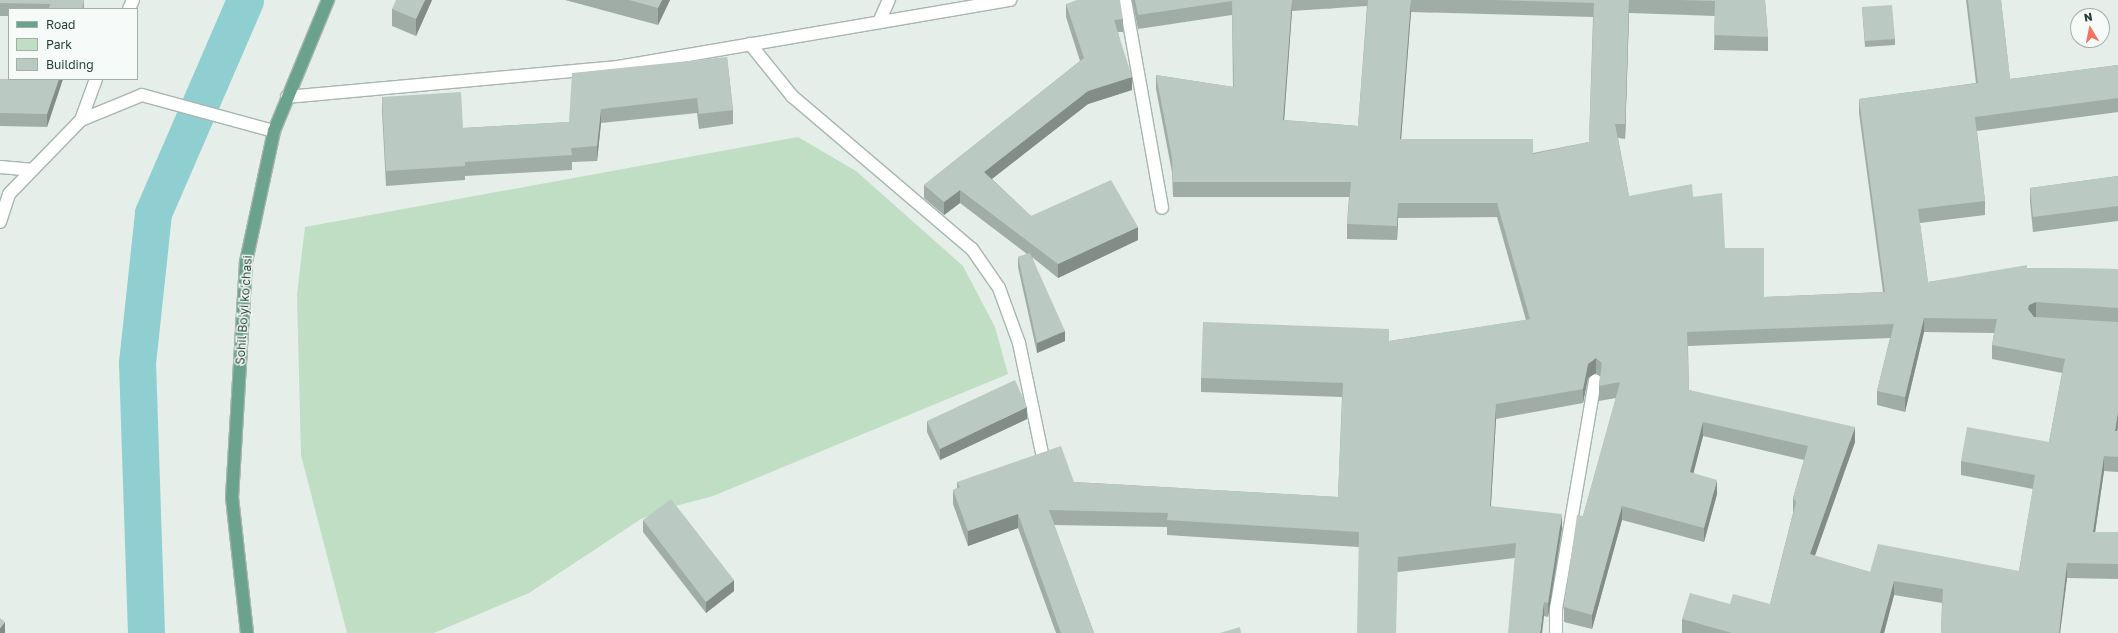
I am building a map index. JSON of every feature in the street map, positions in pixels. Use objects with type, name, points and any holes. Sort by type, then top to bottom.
[{"type":"main road","name":"Sohil Boʻyi koʻchasi","points":[[247,633],[233,490],[246,262],[274,131],[328,0]]},
{"type":"street","points":[[878,22],[889,0]]},
{"type":"street","points":[[287,97],[618,67],[1010,0]]},
{"type":"street","points":[[1125,0],[1162,208]]},
{"type":"street","points":[[750,44],[792,96],[972,249],[999,288],[1019,343],[1042,453]]},
{"type":"street","points":[[81,120],[96,80]]},
{"type":"street","points":[[0,222],[9,194],[81,120],[142,95],[274,131]]},
{"type":"street","points":[[0,167],[32,170]]},
{"type":"street","points":[[1556,633],[1556,609],[1595,380]]},
{"type":"green space","points":[[798,137],[856,171],[963,266],[995,327],[1008,374],[713,496],[672,507],[641,519],[529,593],[434,633],[347,633],[301,455],[297,295],[305,227]]},
{"type":"building","points":[[0,0],[84,0],[82,8],[49,8],[50,4],[0,3]]},
{"type":"building","points":[[396,0],[425,0],[416,19],[392,9]]},
{"type":"building","points":[[629,0],[662,0],[658,8]]},
{"type":"building","points":[[1077,0],[1120,0],[1123,19],[1114,20],[1132,77],[1088,91],[984,172],[1031,216],[1111,180],[1138,227],[1058,264],[960,190],[944,202],[924,185],[1084,58],[1066,4]]},
{"type":"building","points":[[1135,0],[1292,0],[1283,120],[1358,126],[1368,0],[1411,0],[1400,139],[1533,139],[1533,154],[1589,142],[1594,3],[1494,0],[1629,0],[1625,124],[1615,124],[1629,196],[1692,184],[1693,197],[1722,193],[1725,248],[1764,248],[1764,297],[1885,292],[1859,99],[1978,83],[1968,0],[2001,0],[2010,79],[2118,65],[2118,98],[1975,117],[1985,201],[1918,209],[1928,282],[2027,265],[2027,268],[2118,269],[2118,308],[2036,302],[2029,305],[2028,309],[2034,317],[2118,322],[2118,412],[2115,431],[2118,431],[2118,457],[2104,456],[2093,532],[2118,532],[2118,564],[2067,563],[2059,633],[1941,633],[1943,589],[1894,581],[1880,633],[1732,633],[1682,619],[1690,593],[1730,604],[1733,594],[1770,604],[1796,502],[1793,498],[1808,446],[1703,422],[1690,472],[1717,480],[1704,528],[1622,506],[1592,615],[1564,607],[1577,515],[1583,516],[1620,382],[1599,386],[1602,363],[1596,358],[1588,364],[1583,389],[1496,404],[1490,506],[1562,514],[1548,603],[1544,602],[1540,633],[1508,633],[1516,543],[1398,557],[1396,633],[1357,633],[1359,532],[1167,520],[1168,513],[1049,510],[1094,633],[1061,633],[1018,514],[968,531],[953,490],[960,487],[957,482],[1061,446],[1074,482],[1338,497],[1343,383],[1201,378],[1203,322],[1389,329],[1389,341],[1530,319],[1497,203],[1398,203],[1397,226],[1347,224],[1351,182],[1173,182],[1172,158],[1156,75],[1234,87],[1232,1],[1138,15]],"holes":[[[1924,318],[1997,319],[1992,345],[2065,359],[2049,442],[1967,427],[1961,461],[2035,475],[2019,571],[1878,544],[1870,572],[1810,554],[1855,427],[1689,390],[1687,332],[1894,324],[1877,391],[1905,397]]]},
{"type":"building","points":[[1679,0],[1765,0],[1768,37],[1714,35],[1715,1]]},
{"type":"building","points":[[1892,5],[1895,39],[1865,41],[1862,7]]},
{"type":"building","points":[[727,57],[733,110],[699,114],[697,98],[601,109],[597,146],[571,148],[572,155],[465,162],[465,166],[386,171],[382,97],[461,92],[463,128],[569,122],[572,73]]},
{"type":"building","points":[[0,79],[59,80],[47,114],[0,113]]},
{"type":"building","points":[[2118,176],[2118,206],[2033,217],[2030,188]]},
{"type":"building","points":[[1030,253],[1065,331],[1037,343],[1018,257]]},
{"type":"building","points":[[1015,380],[1027,407],[940,449],[927,421]]},
{"type":"building","points":[[671,499],[734,580],[706,602],[643,520]]},
{"type":"building","points":[[0,618],[5,622],[0,628]]},
{"type":"building","points":[[1240,627],[1241,633],[1220,633]]},
{"type":"waterway","points":[[146,633],[137,363],[153,213],[245,0]]}]
